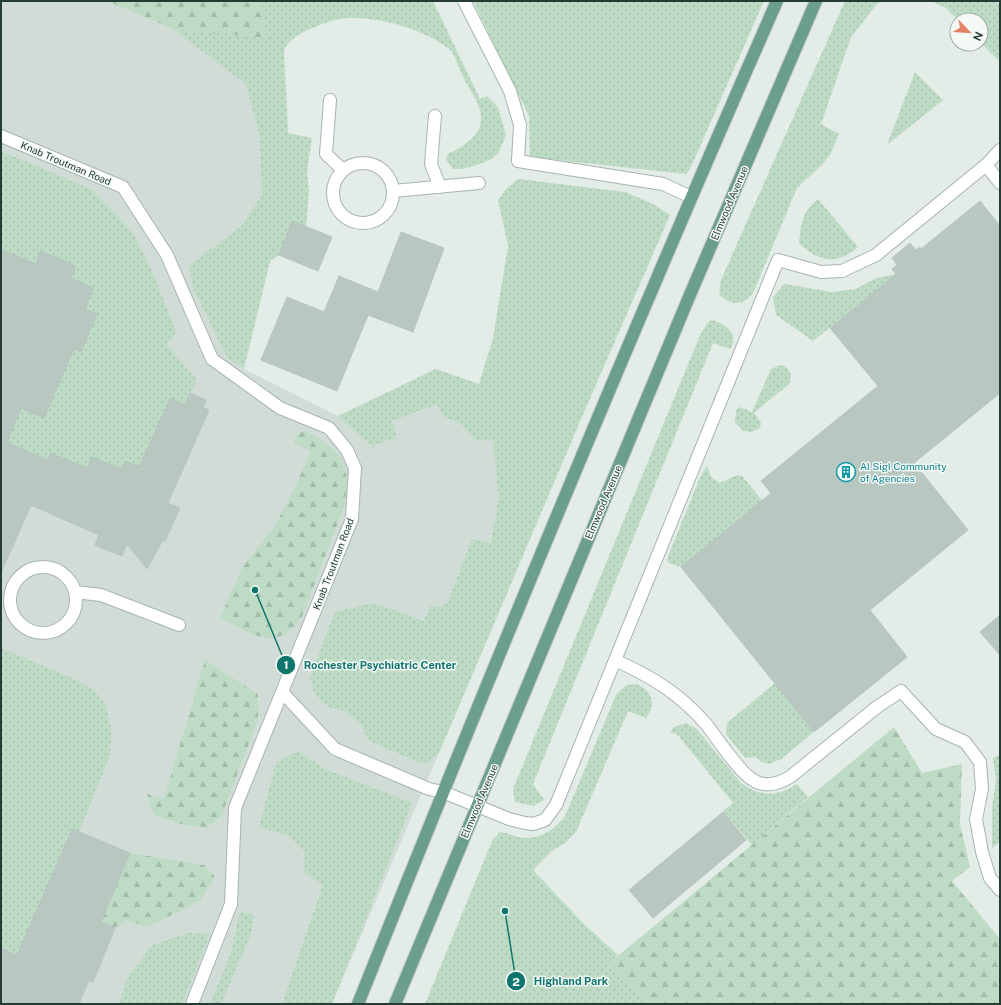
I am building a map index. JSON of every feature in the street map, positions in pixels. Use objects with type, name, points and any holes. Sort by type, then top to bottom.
[{"type":"main road","points":[[358,1004],[443,792],[691,196],[778,1]]},
{"type":"main road","name":"Elmwood Avenue","points":[[395,1004],[686,304],[816,1]]},
{"type":"street","points":[[464,1],[510,91],[520,125],[518,161],[663,184],[691,196]]},
{"type":"street","points":[[330,100],[326,154],[343,170]]},
{"type":"street","points":[[435,116],[431,164],[440,187]]},
{"type":"street","name":"Knab Troutman Road","points":[[1,136],[123,186],[167,256],[212,359],[280,408],[329,428],[347,450],[356,468],[352,520],[235,808],[231,904],[192,1004]]},
{"type":"street","points":[[282,692],[335,749],[429,789],[443,792],[509,819],[525,824],[540,822],[549,816],[556,805],[778,260],[821,272],[842,271],[876,255],[986,165],[1000,150]]},
{"type":"street","points":[[360,163],[370,163],[379,167],[391,182],[393,191],[392,201],[388,211],[380,218],[371,222],[361,223],[350,221],[342,215],[336,207],[333,197],[335,182],[343,170],[351,165],[360,163]]},
{"type":"street","points":[[986,165],[1000,183]]},
{"type":"street","points":[[393,191],[479,183]]},
{"type":"street","points":[[44,567],[55,569],[64,574],[71,582],[76,592],[74,612],[68,622],[60,630],[49,634],[38,634],[27,630],[18,622],[12,613],[10,602],[11,590],[17,580],[24,573],[34,568],[44,567]]},
{"type":"street","points":[[76,592],[101,595],[179,625]]},
{"type":"street","points":[[614,660],[648,675],[678,695],[706,724],[747,775],[758,783],[766,784],[782,781],[790,777],[878,707],[901,691],[936,729],[965,742],[980,762],[982,789],[976,819],[982,852],[990,878],[1000,890]]},
{"type":"shaded area","points":[[1,1],[260,1],[279,98],[270,261],[244,369],[338,416],[436,369],[578,426],[332,1004],[1,1004]]},
{"type":"green space","points":[[107,1],[260,1],[267,38],[173,29]]},
{"type":"green space","points":[[260,1],[433,1],[480,99],[487,96],[498,107],[506,135],[499,152],[492,159],[462,169],[453,169],[446,160],[448,154],[469,142],[478,130],[481,123],[481,116],[479,107],[453,54],[448,48],[426,35],[388,22],[362,18],[346,18],[323,23],[294,38],[284,49],[288,133],[312,138],[307,171],[309,191],[306,227],[292,222],[279,255],[270,261],[244,368],[228,359],[193,287],[189,266],[242,226],[262,195],[260,136],[246,84],[173,29],[267,38]]},
{"type":"green space","points":[[473,1],[764,1],[690,169],[686,174],[530,157],[529,116]]},
{"type":"green space","points":[[845,1],[888,1],[878,3],[851,37],[821,124],[839,134],[831,153],[823,164],[797,188],[753,293],[745,301],[737,303],[729,301],[719,295],[721,280]]},
{"type":"green space","points":[[931,1],[996,1],[1000,5],[1000,62],[989,51],[989,12],[950,12],[946,8]]},
{"type":"green space","points":[[915,72],[943,100],[887,145]]},
{"type":"green space","points":[[1,151],[93,190],[133,233],[154,276],[176,332],[166,344],[197,380],[185,405],[169,398],[139,467],[122,469],[92,457],[87,468],[51,453],[48,460],[24,450],[20,457],[3,449],[21,408],[44,417],[74,349],[85,309],[94,288],[71,278],[76,266],[41,251],[36,264],[1,249]]},
{"type":"green space","points":[[518,179],[625,192],[653,204],[670,215],[578,426],[439,753],[428,762],[420,763],[368,740],[361,724],[343,710],[331,708],[322,702],[314,692],[310,677],[335,612],[373,603],[424,621],[430,606],[440,607],[448,602],[472,539],[491,543],[499,499],[493,440],[477,441],[461,424],[443,416],[437,404],[392,421],[396,435],[394,438],[372,446],[338,416],[436,369],[479,384],[493,338],[508,246],[498,200],[506,189]]},
{"type":"green space","points":[[818,199],[858,247],[842,257],[835,259],[821,258],[799,243],[805,213]]},
{"type":"green space","points":[[896,274],[813,341],[776,315],[773,297],[784,284],[832,292],[856,289],[874,279]]},
{"type":"green space","points":[[710,320],[721,323],[729,330],[732,334],[733,344],[730,349],[713,343],[533,784],[544,800],[533,806],[515,802],[513,789],[701,333]]},
{"type":"green space","points":[[780,365],[790,372],[791,378],[789,384],[754,413],[761,423],[760,428],[752,432],[743,431],[735,422],[736,410],[740,407],[752,412],[771,369]]},
{"type":"green space","points":[[304,431],[326,443],[343,461],[347,477],[345,504],[302,617],[283,635],[273,638],[263,637],[243,630],[220,618],[243,566],[274,528],[296,485],[311,451],[295,444],[294,440],[297,434]]},
{"type":"green space","points":[[707,466],[711,477],[720,483],[737,475],[742,476],[762,500],[681,567],[668,563],[667,559],[701,475]]},
{"type":"green space","points":[[1,648],[74,679],[94,690],[106,705],[111,728],[110,755],[79,832],[71,829],[17,955],[1,948]]},
{"type":"green space","points":[[205,660],[258,694],[258,720],[221,817],[207,827],[184,825],[154,815],[147,794],[164,799]]},
{"type":"green space","points":[[775,683],[814,732],[781,759],[769,764],[762,762],[756,757],[745,758],[726,734],[727,723]]},
{"type":"green space","points":[[637,684],[649,694],[651,698],[652,703],[649,713],[646,718],[628,711],[576,832],[565,843],[552,851],[533,870],[585,925],[618,955],[607,965],[649,1004],[425,1004],[492,841],[500,832],[518,837],[533,838],[545,834],[556,826],[565,816],[616,695],[626,685]]},
{"type":"green space","points":[[686,723],[696,728],[741,783],[748,788],[769,794],[782,791],[797,784],[808,797],[752,845],[723,811],[733,803],[677,734],[670,732],[674,727]]},
{"type":"green space","points":[[894,727],[922,773],[962,764],[960,824],[970,867],[952,881],[1000,939],[1000,1004],[649,1004],[607,965]]},
{"type":"green space","points":[[298,751],[325,769],[412,803],[332,1004],[282,1004],[323,885],[304,872],[304,851],[288,835],[259,827],[276,763]]},
{"type":"green space","points":[[1000,755],[1000,842],[992,848],[992,807],[996,781],[993,758]]},
{"type":"green space","points":[[130,853],[204,865],[215,877],[200,901],[147,927],[126,920],[115,928],[101,922]]},
{"type":"green space","points":[[240,912],[254,915],[251,934],[221,1004],[210,1004],[230,955]]},
{"type":"green space","points":[[188,933],[210,934],[182,1004],[119,1004],[128,976],[153,945]]},
{"type":"building","name":"Al Sigl Community of Agencies","points":[[980,201],[1000,226],[1000,393],[914,463],[968,530],[870,610],[907,657],[814,732],[681,567],[771,493],[761,481],[878,386],[830,328],[896,274],[892,269],[897,265],[892,258],[910,243],[916,250],[920,247],[921,249]]},
{"type":"building","points":[[292,221],[332,237],[318,271],[279,255]]},
{"type":"building","points":[[401,232],[444,248],[413,332],[368,315],[337,391],[261,360],[287,297],[324,312],[339,276],[378,292]]},
{"type":"building","points":[[1,249],[36,264],[41,251],[76,266],[71,278],[94,288],[85,309],[97,314],[81,352],[74,349],[44,418],[21,408],[7,443],[48,460],[51,453],[87,468],[92,457],[122,469],[125,461],[139,467],[170,398],[185,405],[190,393],[206,400],[203,407],[209,410],[168,503],[180,508],[165,541],[163,540],[147,569],[127,544],[122,556],[95,545],[99,535],[31,505],[1,573]]},
{"type":"building","points":[[1000,615],[1000,655],[980,632]]},
{"type":"building","points":[[723,812],[746,840],[653,918],[629,890]]},
{"type":"building","points":[[72,829],[130,853],[101,922],[115,928],[93,982],[89,980],[79,1004],[1,1004],[1,948],[17,955]]},
{"type":"place","name":"Al Sigl Community of Agencies","points":[[846,472]]},
{"type":"place","name":"Rochester Psychiatric Center","points":[[255,590]]},
{"type":"place","name":"Highland Park","points":[[505,911]]}]
